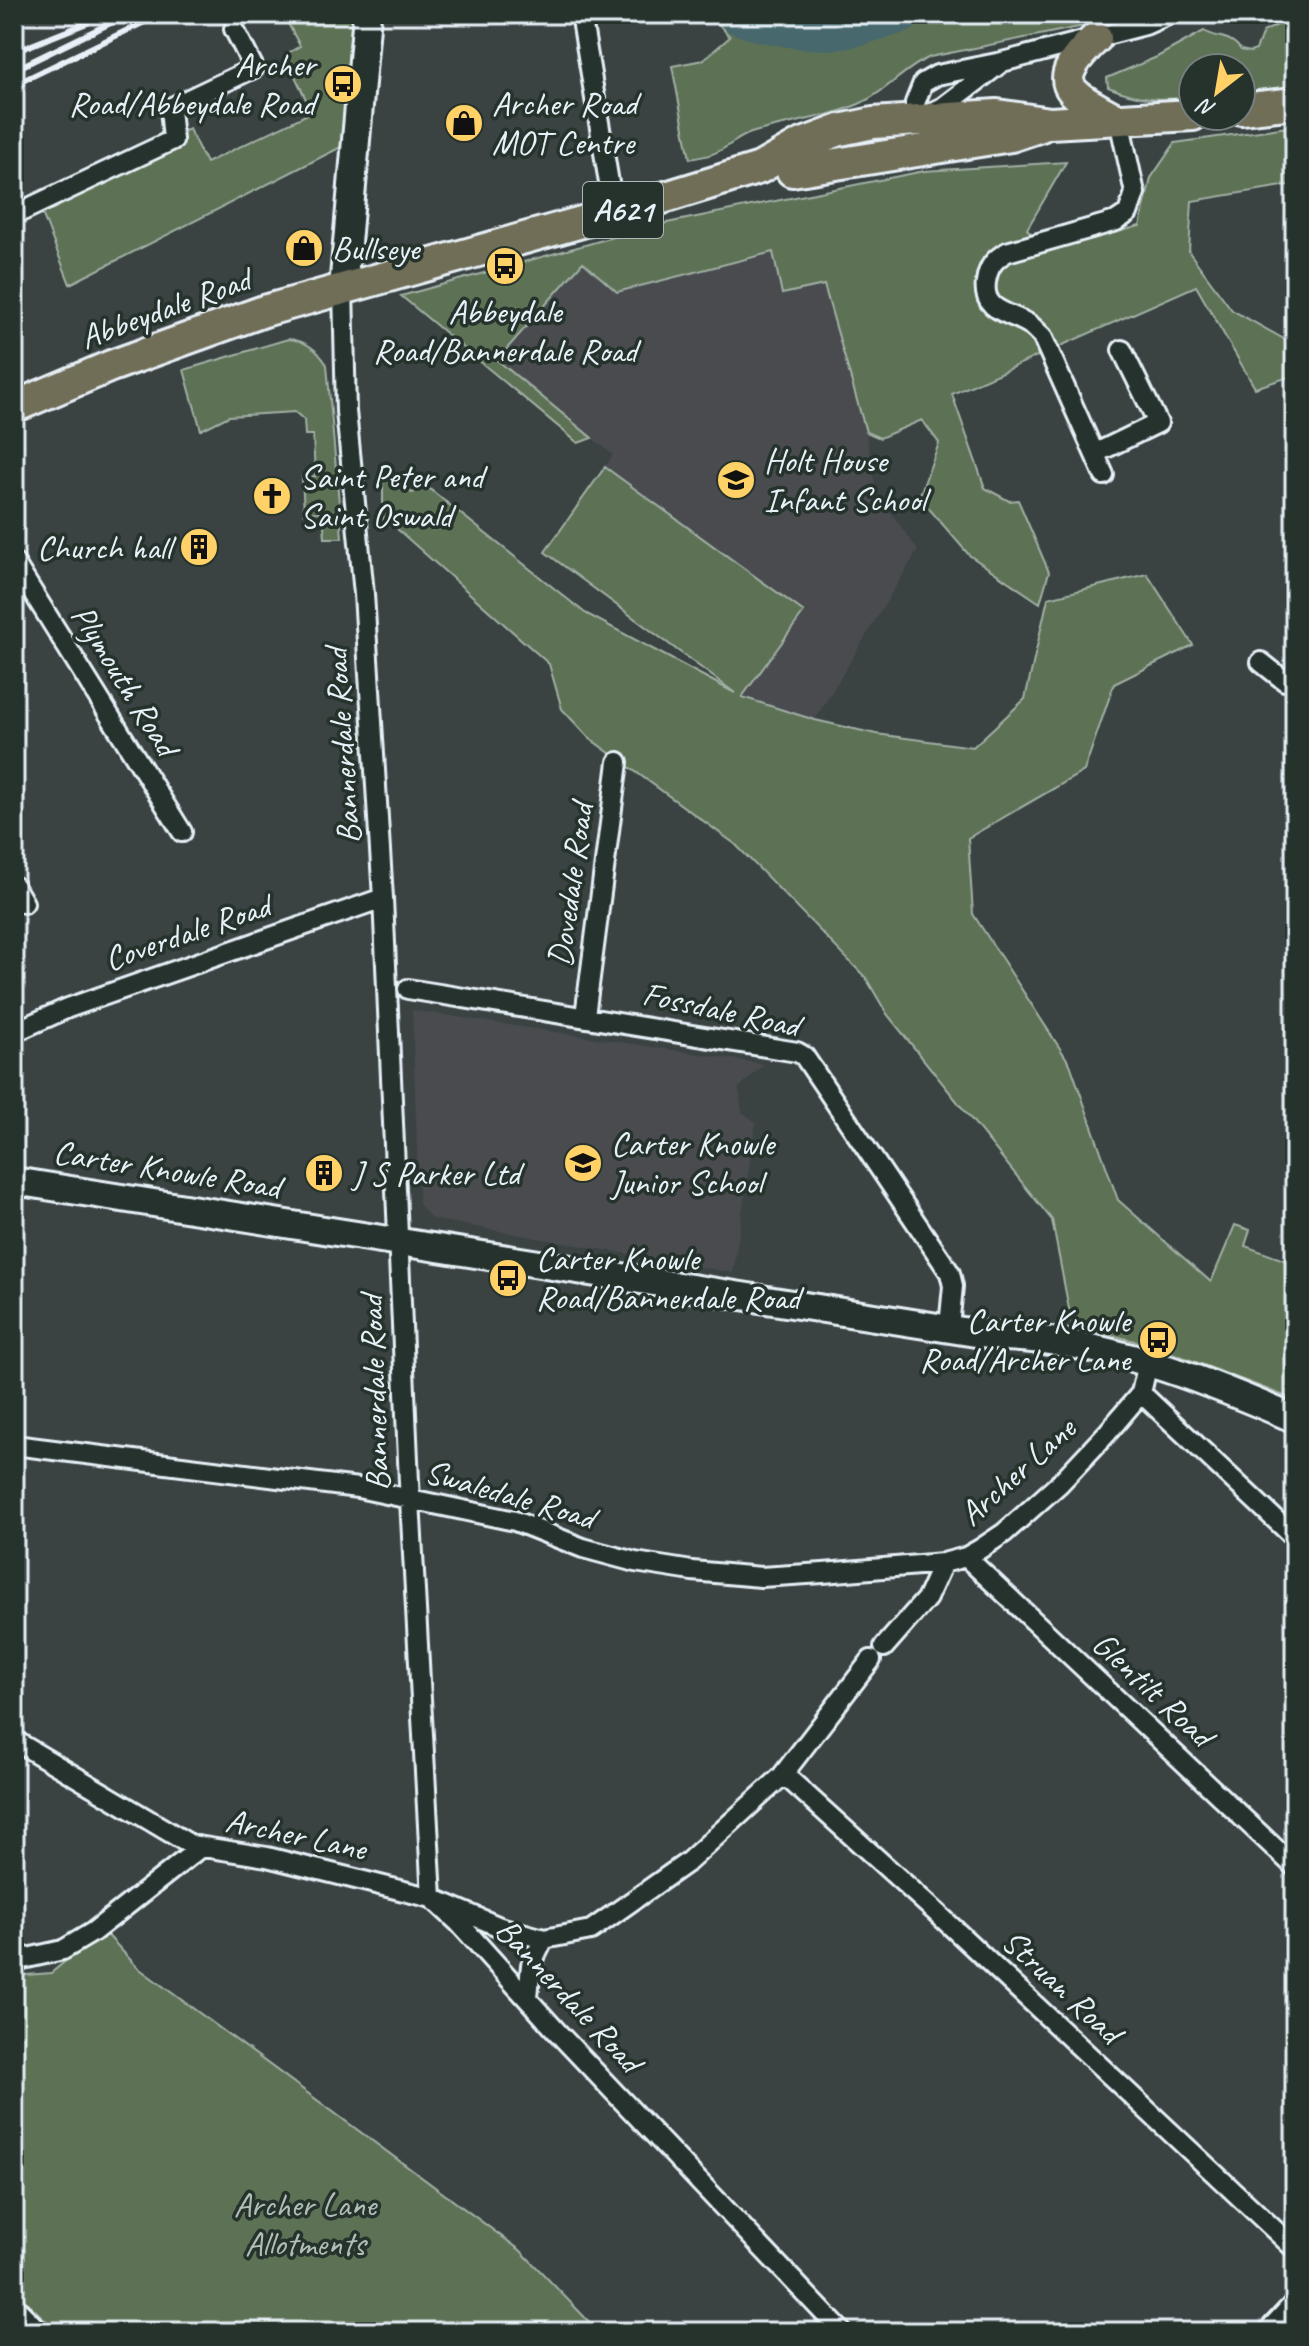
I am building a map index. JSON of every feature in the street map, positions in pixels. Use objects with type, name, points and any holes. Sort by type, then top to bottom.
[{"type":"main road","points":[[1096,38],[1071,63],[1068,85],[1081,100],[1119,120]]},
{"type":"main road","points":[[1257,107],[1295,103]]},
{"type":"main road","name":"Abbeydale Road","points":[[14,407],[264,311],[614,213],[760,168],[800,145],[840,130],[873,123],[997,115],[1050,123],[1177,116]]},
{"type":"main road","points":[[877,156],[915,121],[938,146]]},
{"type":"main road","name":"Abbeydale Road","points":[[792,171],[1011,136],[1050,123]]},
{"type":"main road","name":"Abbeydale Road","points":[[760,168],[827,179],[954,159],[976,141]]},
{"type":"street","points":[[343,289],[367,14]]},
{"type":"street","points":[[581,14],[614,213]]},
{"type":"street","points":[[1002,62],[943,107],[915,121],[915,103],[923,83],[950,71],[1002,62],[1167,16]]},
{"type":"street","points":[[14,215],[173,140],[170,108],[254,68],[234,29]]},
{"type":"street","points":[[1104,475],[1042,336],[1030,324],[997,311],[989,303],[985,289],[987,273],[995,259],[1007,252],[1116,221],[1128,213],[1135,193],[1119,120]]},
{"type":"street","name":"Bannerdale Road","points":[[343,289],[346,411],[364,594],[383,898],[410,1499],[432,1898],[842,2332]]},
{"type":"street","points":[[1096,453],[1158,423],[1122,350]]},
{"type":"street","name":"Plymouth Road","points":[[14,562],[182,832]]},
{"type":"street","points":[[1261,662],[1285,681],[1295,679]]},
{"type":"street","name":"Dovedale Road","points":[[585,1016],[618,762]]},
{"type":"street","points":[[14,886],[24,903]]},
{"type":"street","name":"Coverdale Road","points":[[14,1032],[68,1008],[383,898]]},
{"type":"street","name":"Fossdale Road","points":[[408,989],[585,1016],[797,1052],[804,1056],[950,1273],[953,1286],[949,1327]]},
{"type":"street","name":"Carter Knowle Road","points":[[14,1181],[1001,1337],[1034,1338],[1148,1363],[1295,1419]]},
{"type":"street","name":"Archer Lane","points":[[14,1961],[63,1950],[93,1932],[201,1847],[267,1857],[432,1898],[500,1927],[544,1939],[591,1930],[689,1861],[781,1777],[878,1653],[927,1598],[943,1563],[966,1557],[1004,1533],[1059,1484],[1141,1393],[1148,1363]]},
{"type":"street","points":[[1141,1393],[1295,1538]]},
{"type":"street","name":"Swaledale Road","points":[[14,1445],[358,1488],[515,1521],[583,1548],[635,1562],[692,1571],[761,1577],[943,1563]]},
{"type":"street","name":"Glentilt Road","points":[[966,1557],[1295,1867]]},
{"type":"street","points":[[14,1740],[181,1841],[201,1847]]},
{"type":"street","name":"Struan Road","points":[[781,1777],[790,1780],[937,1913],[1295,2249]]},
{"type":"street","points":[[528,1997],[531,1965],[544,1939]]},
{"type":"street","points":[[1267,2332],[1295,2302]]},
{"type":"street","points":[[14,2306],[40,2332]]},
{"type":"shaded area","name":"Holt House Infant School","points":[[774,252],[824,284],[866,432],[877,493],[918,550],[815,720],[742,697],[545,552],[613,455],[497,360],[583,262],[618,292]]},
{"type":"shaded area","name":"Carter Knowle Junior School","points":[[412,1010],[764,1064],[739,1088],[742,1112],[756,1122],[733,1273],[431,1219],[419,1204]]},
{"type":"green space","points":[[283,14],[353,14],[343,146],[70,284],[38,203],[189,129],[206,163],[312,112],[285,55],[300,46]]},
{"type":"green space","points":[[710,14],[1121,14],[1094,24],[930,57],[859,104],[751,133],[716,153],[690,159],[672,66],[703,60],[730,37]]},
{"type":"green space","points":[[1295,16],[1295,86],[1257,90],[1257,52],[1250,52],[1256,50],[1263,32]]},
{"type":"green space","points":[[1204,31],[1229,40],[1241,50],[1250,52],[1177,52],[1177,98],[1150,98],[1108,87],[1107,78],[1157,57]]},
{"type":"green space","points":[[1295,126],[1295,184],[1192,201],[1189,252],[1232,310],[1284,339],[1295,338],[1295,375],[1255,388],[1196,286],[952,394],[985,488],[1009,501],[1018,500],[1049,572],[1040,603],[969,555],[919,497],[939,443],[922,420],[880,438],[866,432],[824,285],[782,294],[773,252],[617,292],[583,262],[497,360],[592,438],[578,443],[401,296],[657,225],[924,171],[1066,162],[1027,229],[1047,251],[1140,226],[1151,178],[1175,143]]},
{"type":"green space","points":[[288,339],[310,347],[327,365],[342,538],[325,538],[323,512],[304,513],[302,477],[315,476],[313,435],[305,435],[304,420],[295,412],[229,416],[201,430],[184,370]]},
{"type":"green space","points":[[605,467],[804,612],[742,697],[815,720],[876,734],[973,747],[1025,699],[1048,598],[1147,574],[1193,645],[1114,684],[1084,771],[968,838],[973,914],[1070,1064],[1118,1200],[1211,1282],[1235,1225],[1250,1230],[1245,1246],[1295,1264],[1295,1400],[1154,1346],[1072,1325],[1052,1220],[887,1014],[866,978],[735,844],[589,738],[562,709],[549,664],[396,528],[383,522],[383,472],[412,493],[426,486],[585,613],[735,693],[545,552]]},
{"type":"green space","name":"Archer Lane Allotments","points":[[103,1930],[137,1967],[520,2250],[599,2332],[58,2332],[14,2290],[14,1976],[51,1973]]},
{"type":"waterway","points":[[736,14],[775,26],[822,31],[847,29],[902,14]]},
{"type":"railway","points":[[14,70],[129,14]]},
{"type":"railway","points":[[14,85],[161,14]]},
{"type":"railway","points":[[14,52],[87,23]]},
{"type":"place","name":"Archer Road/Abbeydale Road","points":[[343,84]]},
{"type":"place","name":"Archer Road MOT Centre","points":[[464,123]]},
{"type":"place","name":"Bullseye","points":[[304,248]]},
{"type":"place","name":"Abbeydale Road/Bannerdale Road","points":[[505,266]]},
{"type":"place","name":"Holt House Infant School","points":[[736,480]]},
{"type":"place","name":"Saint Peter and Saint Oswald","points":[[272,496]]},
{"type":"place","name":"Church hall","points":[[199,547]]},
{"type":"place","name":"Carter Knowle Junior School","points":[[583,1163]]},
{"type":"place","name":"J S Parker Ltd","points":[[324,1173]]},
{"type":"place","name":"Carter Knowle Road/Bannerdale Road","points":[[508,1278]]},
{"type":"place","name":"Carter Knowle Road/Archer Lane","points":[[1158,1340]]}]
